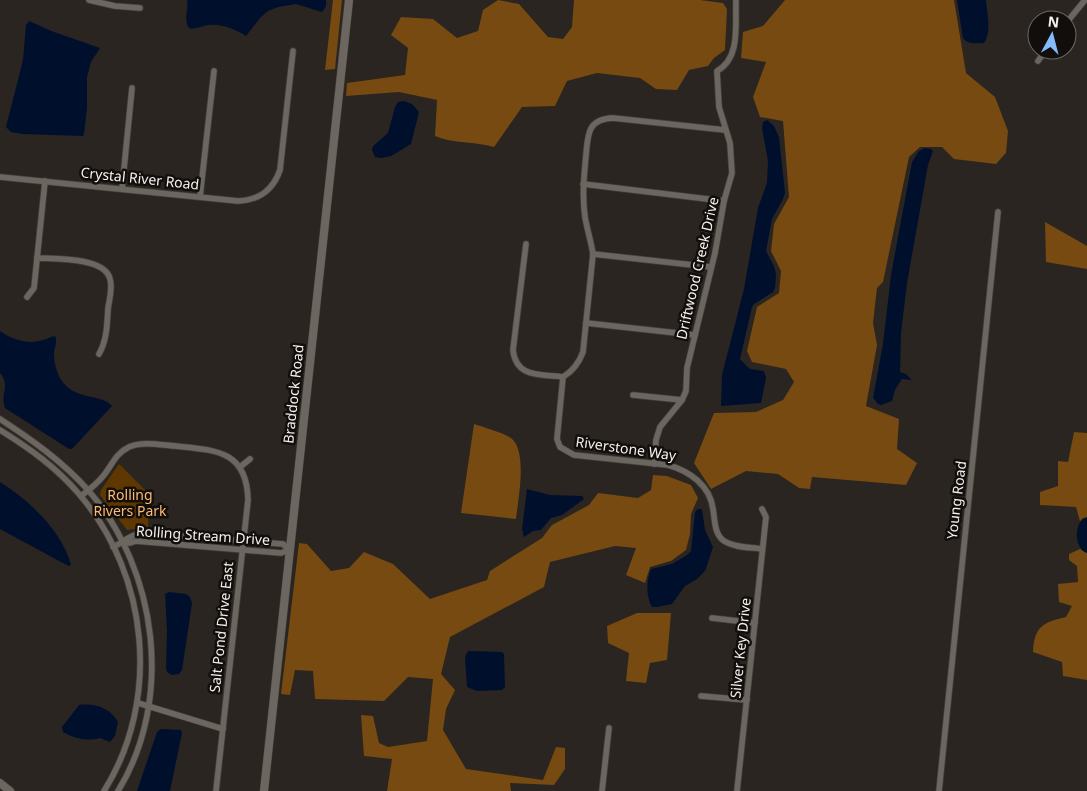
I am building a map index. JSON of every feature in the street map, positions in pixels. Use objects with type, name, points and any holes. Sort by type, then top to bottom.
[{"type":"street","points":[[89,0],[115,6],[140,8]]},
{"type":"street","name":"Braddock Road","points":[[264,791],[349,0]]},
{"type":"street","name":"Driftwood Creek Drive","points":[[654,464],[656,440],[660,427],[682,400],[686,391],[687,368],[732,173],[731,152],[719,107],[718,71],[726,66],[732,56],[736,0]]},
{"type":"street","points":[[1077,10],[1085,0]]},
{"type":"street","name":"Crystal River Road","points":[[0,177],[248,201],[261,196],[272,186],[280,170],[293,51]]},
{"type":"street","points":[[200,197],[214,71]]},
{"type":"street","points":[[122,189],[132,88]]},
{"type":"street","points":[[526,244],[513,350],[513,365],[530,373],[563,377],[579,362],[583,352],[593,254],[591,238],[585,219],[583,184],[588,136],[591,127],[597,118],[613,118],[726,130]]},
{"type":"street","points":[[27,297],[34,288],[45,181]]},
{"type":"street","points":[[583,184],[724,201]]},
{"type":"street","name":"Young Road","points":[[939,791],[998,212]]},
{"type":"street","points":[[593,254],[711,267]]},
{"type":"street","points":[[37,258],[92,263],[103,268],[108,273],[111,285],[105,344],[99,354]]},
{"type":"street","points":[[586,322],[695,334]]},
{"type":"street","name":"Riverstone Way","points":[[563,377],[556,432],[557,448],[574,455],[668,465],[680,468],[695,478],[706,490],[713,506],[717,533],[722,540],[737,546],[762,549]]},
{"type":"street","points":[[633,395],[682,400]]},
{"type":"street","points":[[0,419],[50,453],[88,490],[111,521],[123,542],[142,591],[151,646],[152,665],[148,705],[139,744],[118,791]]},
{"type":"street","points":[[0,430],[44,460],[81,496],[99,522],[124,572],[136,614],[140,657],[138,702],[131,732],[121,760],[104,791]]},
{"type":"street","points":[[81,496],[104,476],[113,460],[121,451],[128,447],[142,444],[213,450],[226,455],[240,467],[250,459]]},
{"type":"street","name":"Salt Pond Drive East","points":[[216,791],[248,500],[248,487],[240,467]]},
{"type":"street","name":"Silver Key Drive","points":[[737,791],[766,516],[762,509]]},
{"type":"street","name":"Rolling Stream Drive","points":[[113,547],[135,534],[146,533],[283,544],[289,550],[281,553],[136,541],[130,543],[123,542]]},
{"type":"street","points":[[712,618],[755,623]]},
{"type":"street","points":[[701,696],[747,700]]},
{"type":"street","points":[[138,702],[223,729]]},
{"type":"street","points":[[602,791],[609,728]]},
{"type":"street","points":[[0,783],[10,791]]},
{"type":"green space","name":"Rolling Rivers Park","points":[[119,464],[150,495],[148,527],[127,530],[100,495],[101,490]]},
{"type":"shaded area","points":[[333,0],[342,0],[335,69],[325,70]]},
{"type":"shaded area","points":[[498,0],[519,4],[548,37],[563,39],[572,27],[574,0],[700,0],[723,3],[727,9],[725,50],[714,58],[708,66],[689,70],[677,90],[656,89],[640,78],[597,73],[567,81],[555,106],[522,107],[494,147],[442,139],[435,136],[437,100],[399,92],[346,96],[347,83],[405,75],[408,48],[391,35],[401,17],[433,19],[457,38],[478,31],[483,10]]},
{"type":"shaded area","points":[[785,0],[954,0],[966,73],[995,97],[1008,131],[1006,153],[996,164],[954,159],[942,147],[920,147],[909,157],[883,282],[877,288],[873,323],[877,345],[866,406],[899,419],[897,449],[917,463],[906,485],[812,477],[810,489],[799,488],[778,474],[746,471],[711,489],[694,463],[714,413],[756,412],[783,400],[794,382],[786,369],[752,362],[747,351],[757,307],[779,293],[781,271],[771,251],[774,224],[789,197],[783,121],[760,117],[753,97],[766,62],[741,58],[743,32],[763,26]]},
{"type":"shaded area","points":[[1045,222],[1087,246],[1087,269],[1046,262]]},
{"type":"shaded area","points":[[474,424],[508,436],[516,444],[521,464],[521,476],[516,519],[461,513]]},
{"type":"shaded area","points":[[1074,432],[1087,433],[1087,518],[1083,518],[1080,521],[1076,507],[1040,505],[1040,492],[1058,486],[1058,461],[1068,462]]},
{"type":"shaded area","points":[[653,475],[667,476],[691,485],[698,498],[691,514],[690,534],[686,550],[671,561],[650,567],[645,583],[626,575],[636,548],[615,546],[550,562],[544,587],[450,637],[441,674],[455,690],[446,709],[443,730],[466,769],[543,780],[556,747],[565,748],[565,769],[554,785],[510,783],[511,791],[387,791],[392,759],[364,756],[361,715],[373,716],[379,743],[388,747],[427,741],[433,679],[408,677],[384,701],[315,699],[313,671],[295,670],[290,695],[281,694],[299,543],[307,544],[331,571],[349,568],[364,552],[393,564],[430,599],[487,580],[490,571],[542,538],[552,525],[589,505],[598,493],[638,498],[651,490]]},
{"type":"shaded area","points":[[1080,549],[1087,553],[1087,680],[1063,676],[1062,662],[1033,652],[1035,637],[1041,627],[1051,621],[1066,617],[1072,606],[1059,602],[1058,584],[1078,582],[1077,566],[1069,560],[1069,554]]},
{"type":"shaded area","points":[[637,613],[671,613],[667,660],[650,663],[646,683],[626,681],[629,653],[608,643],[607,626]]},
{"type":"water","points":[[187,0],[326,0],[326,6],[322,12],[296,4],[278,7],[268,11],[261,17],[246,36],[233,29],[218,25],[189,28],[186,22]]},
{"type":"water","points":[[957,0],[986,0],[988,34],[984,43],[970,43],[963,38]]},
{"type":"water","points":[[29,21],[100,48],[91,62],[87,77],[87,108],[83,136],[23,134],[11,132],[6,127],[23,60],[26,25]]},
{"type":"water","points":[[404,101],[412,104],[419,112],[411,144],[391,156],[375,157],[372,150],[373,146],[388,133],[395,107],[398,102]]},
{"type":"water","points":[[767,120],[774,126],[779,137],[785,193],[772,219],[766,251],[776,274],[775,288],[773,292],[752,307],[740,359],[750,369],[764,371],[766,378],[761,403],[721,406],[722,375],[744,289],[758,208],[767,183],[768,161],[762,128],[763,122]]},
{"type":"water","points":[[925,148],[933,151],[928,165],[907,283],[901,333],[900,372],[906,374],[912,380],[902,379],[895,390],[892,401],[881,405],[873,398],[883,344],[891,275],[912,162],[919,151]]},
{"type":"water","points":[[0,331],[13,338],[29,342],[41,341],[55,336],[55,361],[57,372],[62,381],[74,392],[108,402],[112,406],[72,449],[69,449],[5,408],[5,382],[0,373]]},
{"type":"water","points":[[0,482],[33,507],[43,518],[60,540],[67,552],[71,565],[69,566],[61,562],[0,529]]},
{"type":"water","points":[[527,489],[550,495],[582,496],[584,499],[562,515],[551,518],[541,530],[533,531],[524,537],[522,529]]},
{"type":"water","points":[[698,509],[702,509],[705,530],[713,547],[705,571],[697,579],[685,586],[672,604],[652,607],[647,588],[651,569],[672,564],[691,551],[695,512]]},
{"type":"water","points":[[1087,517],[1087,553],[1080,546],[1077,529],[1082,520]]},
{"type":"water","points":[[169,592],[186,594],[190,597],[192,603],[182,670],[179,674],[172,675],[167,672],[166,668],[165,594]]},
{"type":"water","points":[[468,651],[502,652],[504,654],[505,687],[502,690],[477,691],[467,687],[465,657]]},
{"type":"water","points":[[79,705],[91,705],[102,708],[115,717],[118,722],[115,736],[110,742],[100,738],[91,740],[81,739],[63,732],[62,727]]},
{"type":"water","points":[[161,729],[181,730],[182,733],[170,791],[137,791],[157,732]]}]
